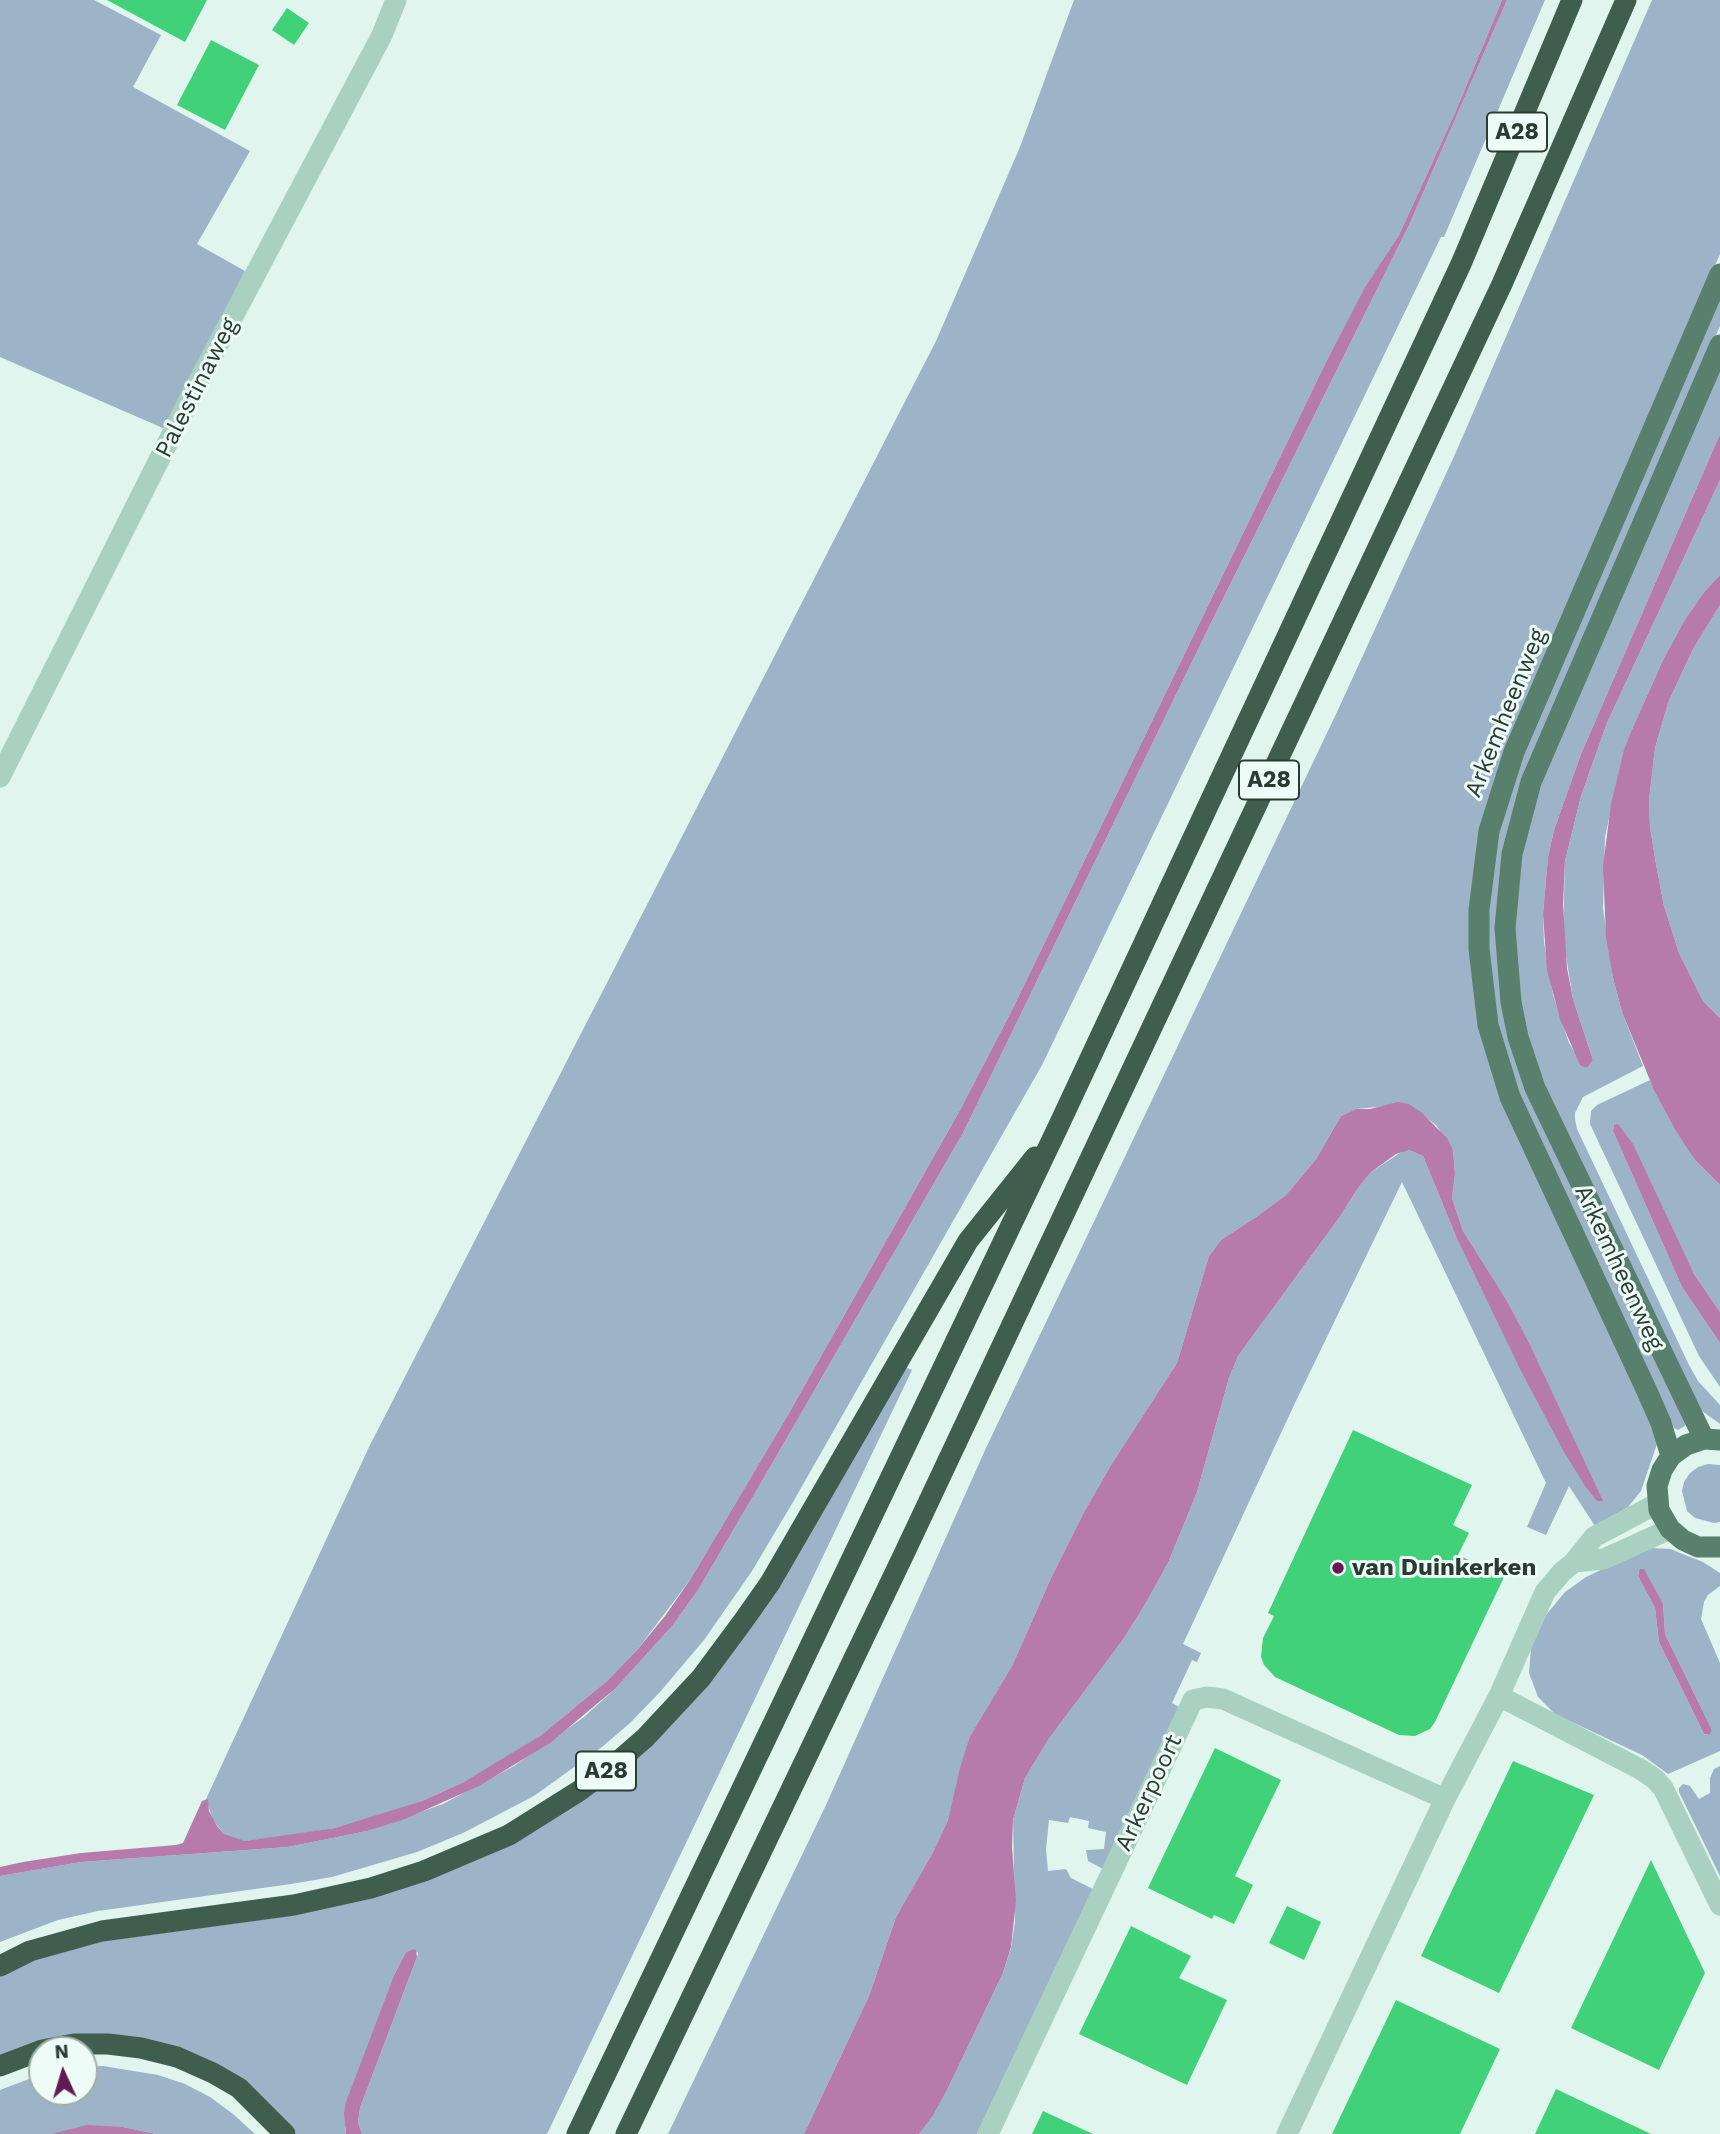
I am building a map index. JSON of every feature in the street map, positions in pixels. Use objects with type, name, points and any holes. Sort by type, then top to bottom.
[{"type":"highway","name":"A28","points":[[577,2134],[1058,1127],[1461,264],[1572,0]]},
{"type":"highway","name":"A28","points":[[626,2134],[903,1556],[1502,284],[1626,0]]},
{"type":"highway","name":"A28","points":[[0,1966],[30,1951],[102,1931],[315,1901],[372,1888],[424,1871],[509,1835],[615,1764],[645,1738],[701,1678],[744,1620],[777,1571],[968,1241],[1058,1127]]},
{"type":"highway","points":[[98,2044],[141,2048],[177,2057],[213,2073],[239,2088],[285,2134]]},
{"type":"highway","points":[[0,2066],[28,2055]]},
{"type":"main road","name":"Arkemheenweg","points":[[1671,1456],[1661,1423],[1646,1389],[1510,1097],[1494,1049],[1482,987],[1479,910],[1489,831],[1514,752],[1720,274]]},
{"type":"main road","name":"Arkemheenweg","points":[[1712,1439],[1535,1088],[1518,1037],[1511,1002],[1505,928],[1512,854],[1531,782],[1720,345]]},
{"type":"main road","points":[[1712,1439],[1686,1445],[1671,1456],[1662,1470],[1657,1486],[1662,1517],[1670,1529],[1683,1540],[1698,1547],[1718,1550]]},
{"type":"street","name":"Palestinaweg","points":[[0,777],[194,390],[382,34],[396,0]]},
{"type":"street","points":[[1287,2134],[1445,1799],[1499,1696],[1545,1592],[1594,1537],[1658,1503]]},
{"type":"street","points":[[1574,1562],[1604,1559],[1670,1529]]},
{"type":"street","points":[[1499,1696],[1655,1779],[1663,1788],[1720,1905]]},
{"type":"street","name":"Arkerpoort","points":[[988,2134],[1193,1700],[1207,1697],[1223,1699],[1445,1799]]},
{"type":"shaded area","points":[[0,0],[94,0],[161,35],[133,87],[250,151],[197,244],[245,271],[165,429],[0,357]]},
{"type":"shaded area","points":[[1074,0],[1502,0],[1455,113],[1399,235],[1364,290],[1327,360],[1012,1010],[960,1110],[789,1413],[690,1580],[637,1650],[607,1681],[540,1736],[504,1760],[422,1801],[379,1816],[335,1828],[280,1837],[245,1841],[232,1838],[224,1834],[213,1820],[206,1799],[369,1447],[936,341],[1020,147]]},
{"type":"shaded area","points":[[1502,0],[1507,0],[1410,223],[1207,631],[963,1133],[698,1590],[673,1625],[616,1688],[550,1743],[479,1786],[405,1819],[367,1831],[288,1847],[81,1862],[0,1876],[0,1867],[23,1862],[183,1843],[202,1801],[208,1799],[209,1811],[224,1834],[245,1841],[335,1828],[422,1801],[464,1782],[540,1736],[607,1681],[665,1616],[690,1580],[789,1413],[960,1110],[1012,1010],[1327,360],[1364,289],[1399,235],[1455,113]]},
{"type":"shaded area","points":[[1507,0],[1545,0],[1444,237],[1441,237],[1042,1065],[793,1502],[752,1571],[704,1640],[660,1692],[602,1747],[534,1796],[463,1833],[417,1852],[332,1877],[98,1911],[58,1920],[0,1942],[0,1876],[81,1862],[288,1847],[367,1831],[443,1804],[514,1766],[584,1717],[616,1688],[673,1625],[698,1590],[963,1133],[1207,631],[1410,223]]},
{"type":"shaded area","points":[[1652,0],[1720,0],[1720,254],[1509,743],[1475,1001],[1652,1421],[1657,1444],[1641,1491],[1628,1507],[1595,1526],[1569,1486],[1546,1535],[1527,1527],[1546,1483],[1402,1182],[1183,1644],[1201,1653],[1197,1662],[1192,1660],[1172,1703],[1179,1707],[1103,1869],[1088,1861],[1086,1850],[1104,1849],[1106,1832],[1088,1828],[1089,1821],[1070,1817],[1068,1823],[1049,1820],[1046,1849],[1048,1871],[1066,1869],[1071,1878],[1093,1889],[977,2134],[919,2134],[949,2086],[1003,1973],[1011,1948],[1015,1922],[1013,1820],[1025,1778],[1048,1740],[1122,1641],[1168,1563],[1197,1492],[1229,1378],[1238,1356],[1371,1172],[1403,1151],[1409,1150],[1423,1156],[1455,1234],[1544,1375],[1506,1299],[1463,1231],[1452,1198],[1455,1174],[1453,1150],[1436,1125],[1408,1104],[1356,1109],[1341,1116],[1316,1159],[1286,1195],[1221,1240],[1209,1256],[1177,1363],[1084,1512],[1012,1666],[970,1736],[948,1820],[896,1917],[869,1996],[804,2134],[668,2134],[826,1805],[986,1448],[1337,712],[1456,452]]},
{"type":"shaded area","points":[[1720,292],[1720,326],[1531,762],[1501,985],[1687,1421],[1685,1426],[1678,1430],[1674,1428],[1515,1097],[1485,969],[1495,832],[1536,719]]},
{"type":"shaded area","points":[[1720,364],[1720,434],[1581,754],[1554,830],[1548,857],[1543,914],[1544,942],[1553,995],[1569,1043],[1584,1067],[1588,1067],[1593,1060],[1573,999],[1563,937],[1565,861],[1581,796],[1607,723],[1720,480],[1720,575],[1704,592],[1684,621],[1633,727],[1619,772],[1605,837],[1603,908],[1613,978],[1622,1012],[1643,1066],[1583,1097],[1575,1119],[1577,1129],[1689,1365],[1698,1381],[1720,1405],[1720,1424],[1702,1411],[1542,1085],[1526,1035],[1514,966],[1514,892],[1538,784]]},
{"type":"shaded area","points":[[1720,434],[1720,480],[1607,723],[1581,796],[1565,861],[1563,905],[1567,968],[1573,999],[1593,1060],[1588,1067],[1584,1067],[1580,1065],[1560,1019],[1547,970],[1543,914],[1548,857],[1554,830],[1581,754]]},
{"type":"shaded area","points":[[1720,575],[1720,605],[1693,649],[1668,703],[1655,748],[1649,800],[1650,827],[1664,906],[1679,953],[1703,1001],[1720,1018],[1720,1185],[1695,1160],[1676,1131],[1654,1090],[1622,1012],[1606,937],[1603,866],[1611,804],[1624,750],[1633,727],[1684,621],[1704,592]]},
{"type":"shaded area","points":[[1720,605],[1720,1018],[1703,1001],[1679,953],[1664,906],[1650,827],[1649,800],[1655,748],[1668,703],[1693,649]]},
{"type":"shaded area","points":[[1650,1080],[1695,1160],[1720,1185],[1720,1312],[1694,1274],[1614,1125],[1613,1131],[1682,1287],[1720,1343],[1720,1387],[1699,1356],[1590,1124],[1591,1111],[1597,1105]]},
{"type":"shaded area","points":[[1398,1102],[1409,1104],[1422,1113],[1447,1138],[1453,1150],[1455,1174],[1452,1198],[1463,1231],[1506,1299],[1530,1345],[1603,1501],[1597,1501],[1585,1486],[1521,1371],[1455,1234],[1423,1156],[1409,1150],[1396,1154],[1371,1172],[1358,1188],[1238,1356],[1229,1378],[1197,1492],[1168,1563],[1122,1641],[1048,1740],[1025,1778],[1013,1820],[1016,1901],[1011,1947],[1003,1973],[933,2115],[919,2134],[804,2134],[869,1996],[896,1917],[948,1820],[970,1736],[1012,1666],[1084,1512],[1177,1363],[1209,1256],[1221,1240],[1286,1195],[1316,1159],[1341,1116],[1356,1109],[1370,1109]]},
{"type":"shaded area","points":[[1618,1124],[1633,1144],[1694,1274],[1720,1312],[1720,1343],[1682,1287],[1613,1131],[1614,1125]]},
{"type":"shaded area","points":[[905,1367],[912,1370],[547,2134],[362,2134],[358,2122],[360,2108],[417,1957],[418,1953],[413,1949],[406,1952],[395,1973],[345,2128],[346,2134],[296,2134],[285,2120],[187,2052],[98,2054],[98,2036],[28,2036],[28,2055],[0,2056],[0,1976],[34,1960],[104,1941],[296,1915],[374,1897],[651,1745]]},
{"type":"shaded area","points":[[1708,1464],[1720,1465],[1720,1522],[1714,1523],[1695,1518],[1687,1511],[1682,1491],[1690,1473]]},
{"type":"shaded area","points":[[1652,1548],[1671,1549],[1703,1562],[1720,1573],[1720,1586],[1708,1595],[1701,1619],[1720,1663],[1720,1751],[1668,1774],[1642,1755],[1555,1714],[1538,1697],[1529,1673],[1531,1648],[1546,1615],[1565,1592],[1586,1577]],"holes":[[[1639,1572],[1663,1604],[1665,1634],[1712,1730],[1707,1735],[1704,1734],[1659,1642],[1655,1608],[1638,1576]]]},
{"type":"shaded area","points":[[1640,1569],[1644,1569],[1663,1604],[1665,1634],[1712,1730],[1709,1735],[1704,1734],[1659,1642],[1655,1608],[1638,1576]]},
{"type":"shaded area","points":[[1720,1766],[1720,1876],[1679,1788],[1683,1784],[1690,1786],[1699,1799],[1710,1793],[1710,1778],[1714,1769]]},
{"type":"shaded area","points":[[416,1950],[417,1957],[360,2108],[358,2122],[362,2134],[346,2134],[346,2102],[395,1973],[406,1952]]},
{"type":"shaded area","points":[[98,2066],[158,2075],[185,2084],[210,2097],[255,2134],[156,2134],[123,2127],[51,2134],[0,2134],[0,2090],[28,2079],[28,2106],[98,2106]]},
{"type":"shaded area","points":[[87,2125],[123,2127],[156,2134],[51,2134]]},
{"type":"building","points":[[107,0],[207,0],[185,42]]},
{"type":"building","points":[[287,8],[309,23],[294,45],[272,30]]},
{"type":"building","points":[[211,40],[259,65],[225,130],[177,105]]},
{"type":"building","points":[[1353,1430],[1472,1485],[1453,1525],[1469,1533],[1458,1555],[1504,1577],[1435,1722],[1430,1729],[1415,1736],[1399,1735],[1275,1677],[1264,1665],[1261,1657],[1263,1638],[1274,1616],[1268,1613]]},
{"type":"building","points":[[1215,1748],[1281,1780],[1235,1876],[1253,1885],[1234,1924],[1214,1915],[1212,1919],[1148,1888]]},
{"type":"building","points":[[1513,1761],[1594,1795],[1499,1993],[1421,1956]]},
{"type":"building","points":[[1651,1860],[1705,1973],[1659,2070],[1571,2028]]},
{"type":"building","points":[[1287,1906],[1321,1922],[1304,1960],[1269,1943]]},
{"type":"building","points":[[1131,1926],[1191,1956],[1179,1978],[1227,2000],[1187,2085],[1079,2034]]},
{"type":"building","points":[[1396,2000],[1500,2049],[1460,2134],[1332,2134]]},
{"type":"building","points":[[1556,2089],[1651,2134],[1535,2134]]},
{"type":"building","points":[[1043,2111],[1093,2134],[1032,2134]]},
{"type":"place","name":"van Duinkerken","points":[[1338,1568]]}]
